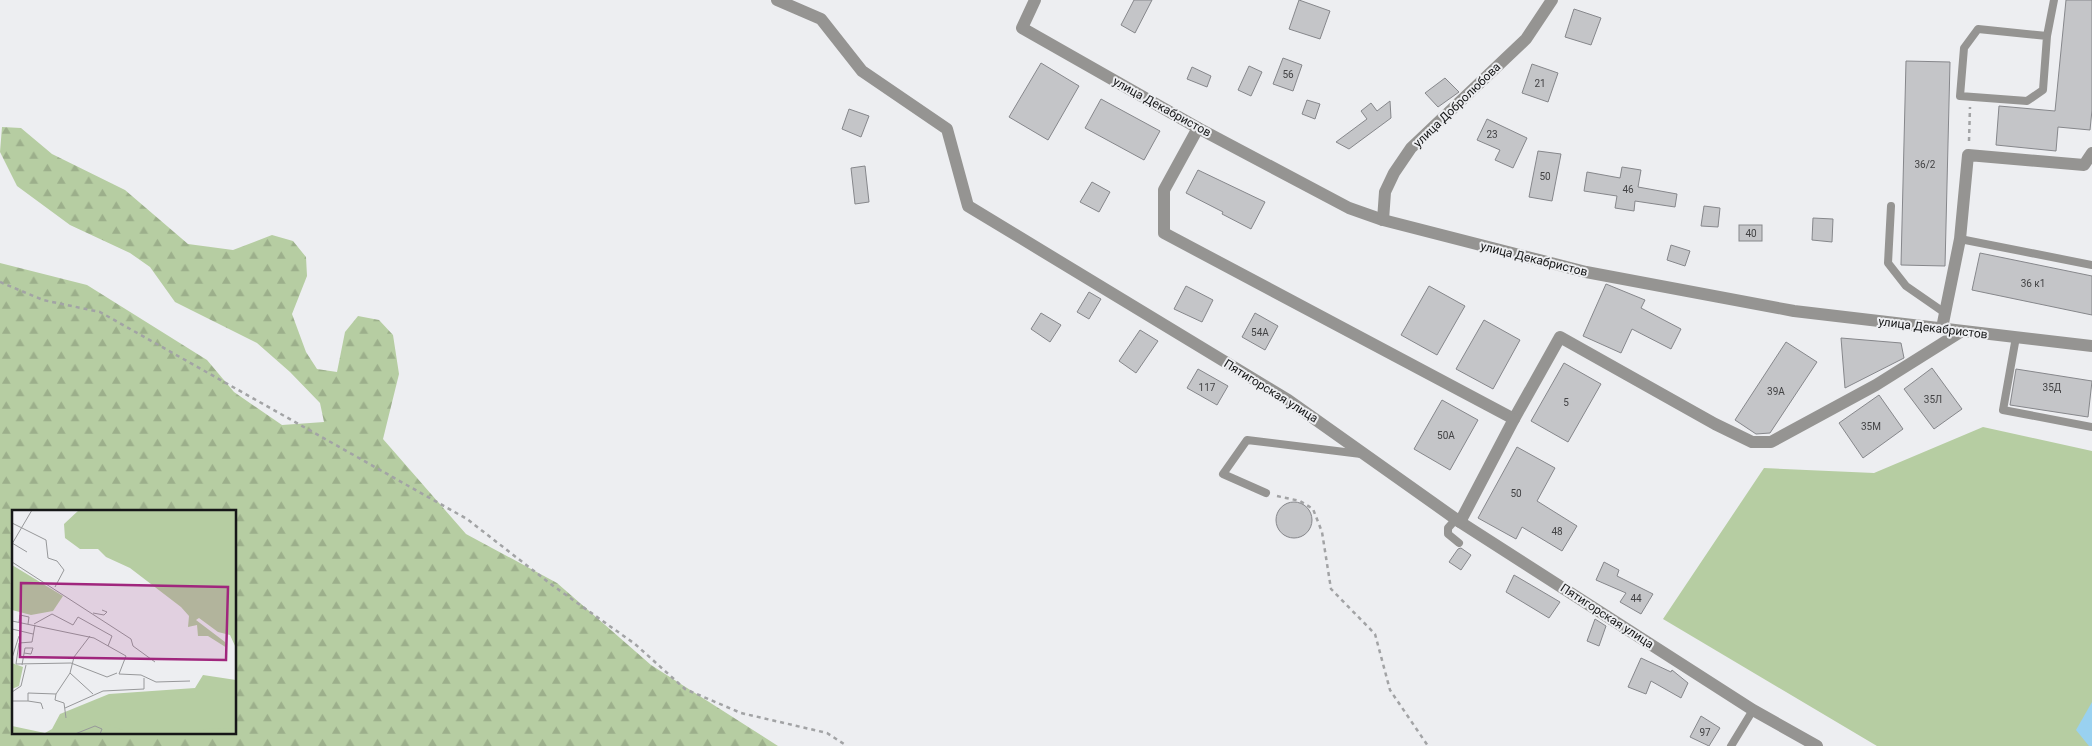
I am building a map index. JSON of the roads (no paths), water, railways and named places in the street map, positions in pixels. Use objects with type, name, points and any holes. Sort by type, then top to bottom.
[{"type":"street","name":"Пятигорская улица","points":[[777,0],[820,19],[862,71],[947,129],[968,206],[1288,400],[1458,520],[1752,710],[1817,746]]},
{"type":"street","name":"улица Декабристов","points":[[1035,0],[1022,28],[1198,128],[1349,208],[1382,220],[1586,272],[1794,311],[2092,346]]},
{"type":"street","name":"улица Добролюбова","points":[[1382,220],[1385,192],[1394,173],[1411,148],[1526,39],[1552,0]]},
{"type":"street","points":[[1198,128],[1164,190],[1164,232],[1514,419]]},
{"type":"street","points":[[1942,328],[1960,239],[1968,155],[2084,165],[2092,153]]},
{"type":"street","points":[[1458,520],[1560,337],[1715,424],[1752,442],[1771,442],[1876,384],[1962,331]]},
{"type":"lane","points":[[2047,36],[1978,29],[1964,48],[1960,96],[2028,101],[2043,90],[2047,36],[2054,0]]},
{"type":"lane","points":[[1890,206],[1888,263],[1906,286],[1945,313]]},
{"type":"lane","points":[[1960,239],[2092,265]]},
{"type":"lane","points":[[2016,337],[2003,410],[2092,427]]},
{"type":"lane","points":[[1266,493],[1223,474],[1246,440],[1365,454]]},
{"type":"lane","points":[[1458,520],[1448,528],[1448,534],[1459,543]]},
{"type":"lane","points":[[1731,746],[1752,710]]},
{"type":"water","points":[[2092,702],[2092,746],[2089,746],[2076,730]]}]
